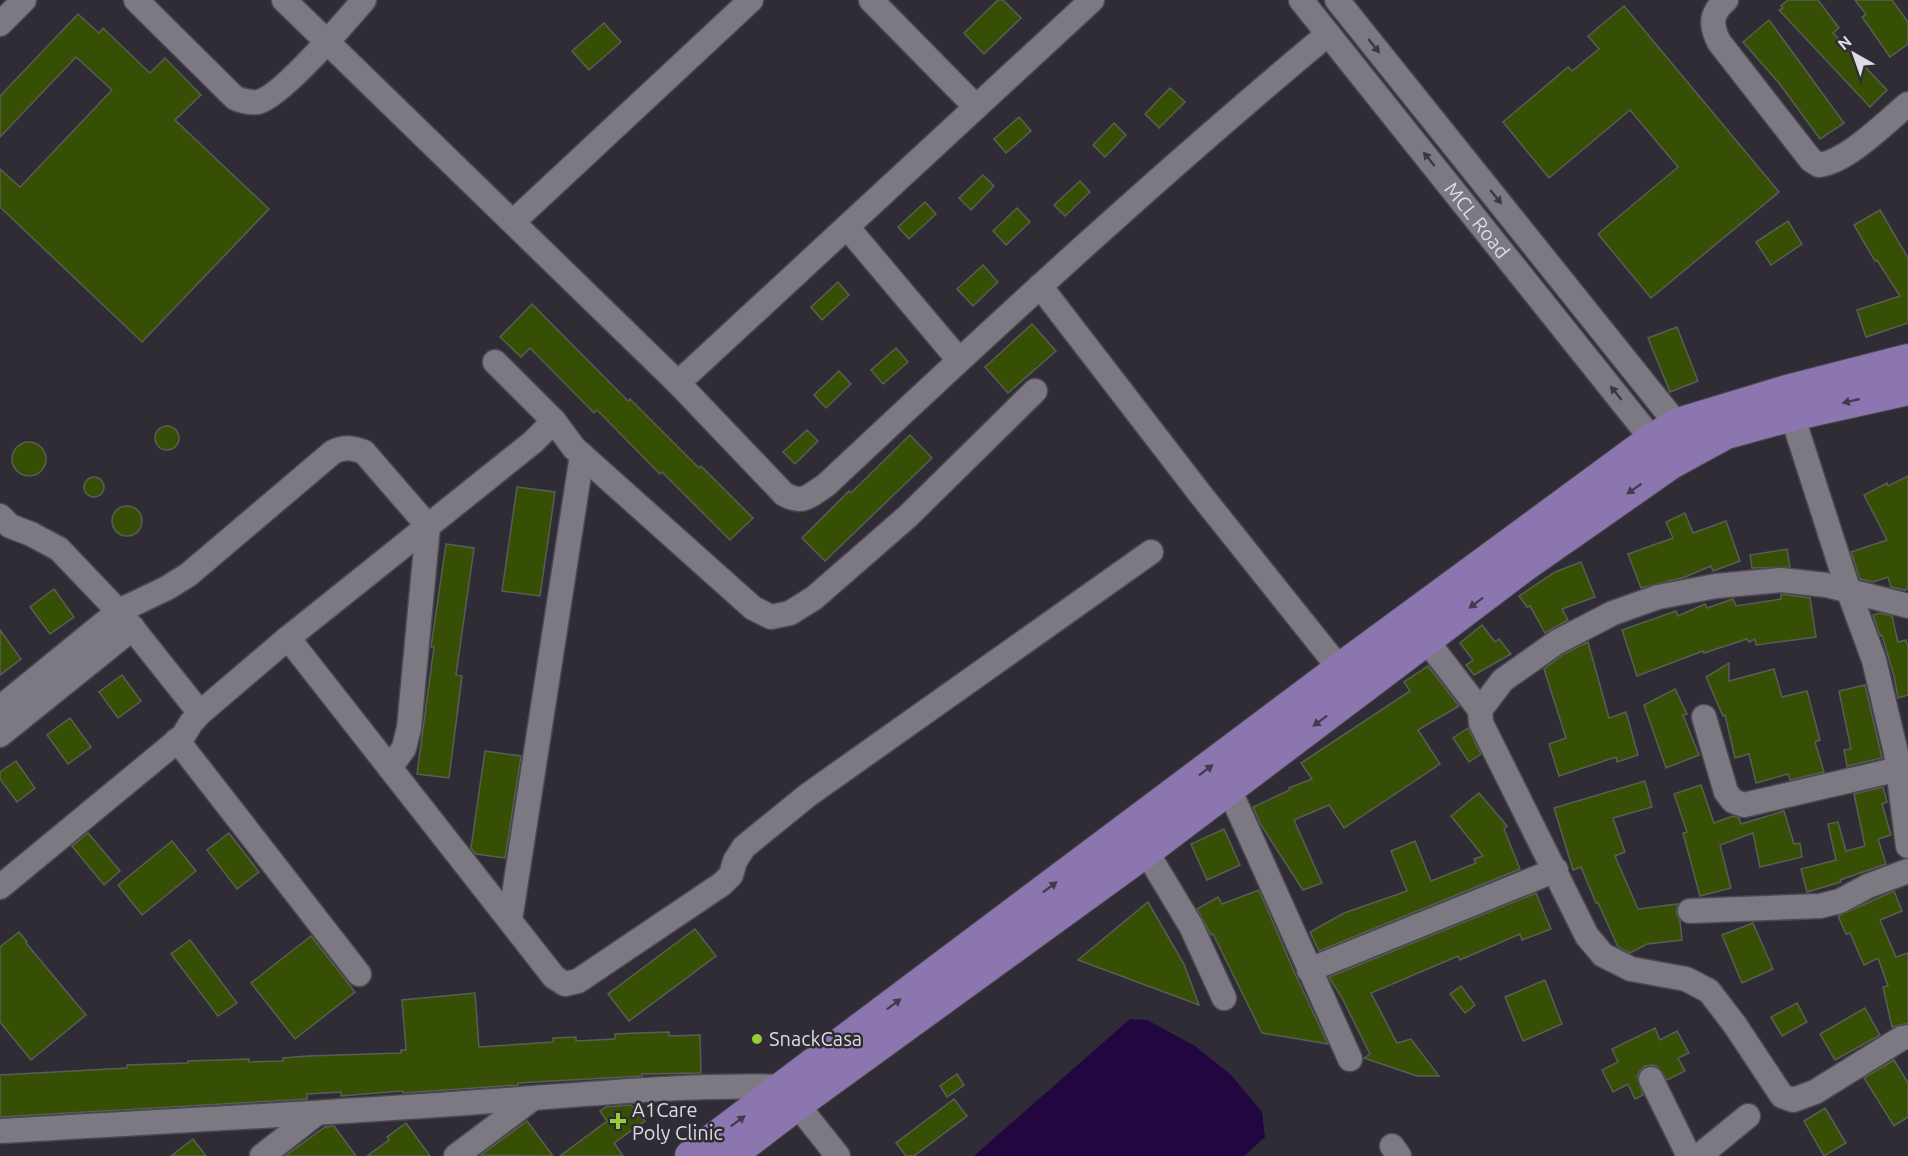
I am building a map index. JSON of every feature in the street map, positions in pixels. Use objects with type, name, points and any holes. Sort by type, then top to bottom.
[{"type":"main road","points":[[729,1156],[790,1096],[1340,669],[1674,443],[1787,392],[1908,360]]},
{"type":"main road","points":[[691,1156],[790,1096],[1146,851],[1526,565],[1674,443],[1726,433],[1908,388]]},
{"type":"street","points":[[0,24],[24,0]]},
{"type":"street","points":[[136,0],[235,98],[246,103],[260,101],[275,93],[364,0]]},
{"type":"street","points":[[284,0],[678,383],[784,494],[793,499],[805,499],[826,485],[959,360],[1223,121],[1328,34]]},
{"type":"street","points":[[513,222],[751,0]]},
{"type":"street","points":[[871,0],[976,107]]},
{"type":"street","points":[[678,383],[1092,0]]},
{"type":"street","name":"MCL Road","points":[[1301,0],[1674,443]]},
{"type":"street","name":"MCL Road","points":[[1337,0],[1674,443]]},
{"type":"street","points":[[1726,0],[1718,7],[1712,18],[1713,30],[1719,42],[1811,160],[1819,165],[1829,163],[1844,155],[1908,104]]},
{"type":"street","points":[[847,227],[959,360]]},
{"type":"street","points":[[1040,286],[1201,495],[1340,669]]},
{"type":"street","points":[[495,362],[554,422],[574,448],[753,608],[771,617],[790,613],[814,598],[907,517],[1035,391]]},
{"type":"street","points":[[1792,415],[1849,592],[1874,660],[1899,769],[1908,846]]},
{"type":"street","points":[[0,887],[189,726],[288,638],[533,442],[554,422]]},
{"type":"street","points":[[0,708],[188,574],[333,452],[342,448],[353,448],[364,452],[428,526],[409,728],[404,748],[390,768]]},
{"type":"street","points":[[510,920],[582,455]]},
{"type":"street","points":[[3,528],[31,534],[59,549],[126,619],[189,726],[359,974]]},
{"type":"street","points":[[288,638],[554,977],[565,984],[578,981],[722,884],[731,875],[735,861],[744,847],[808,795],[1151,552]]},
{"type":"street","points":[[1480,710],[1503,680],[1557,642],[1613,614],[1658,597],[1716,586],[1781,580],[1826,585],[1908,606]]},
{"type":"street","points":[[0,735],[126,619]]},
{"type":"street","points":[[1427,641],[1480,710],[1481,723],[1587,936],[1603,955],[1631,969],[1686,980],[1709,991],[1782,1095],[1793,1100],[1815,1092],[1908,1036]]},
{"type":"street","points":[[1704,717],[1726,792],[1733,801],[1744,806],[1899,769]]},
{"type":"street","points":[[0,870],[174,728],[189,726]]},
{"type":"street","points":[[1229,789],[1350,1059]]},
{"type":"street","points":[[1146,851],[1191,926],[1224,998]]},
{"type":"street","points":[[1309,970],[1556,870]]},
{"type":"street","points":[[1690,911],[1820,906],[1840,902],[1868,886],[1908,871]]},
{"type":"street","points":[[1651,1079],[1689,1156]]},
{"type":"street","points":[[0,1131],[740,1086],[790,1096],[838,1156]]},
{"type":"street","points":[[456,1156],[532,1099]]},
{"type":"street","points":[[262,1156],[317,1113]]},
{"type":"street","points":[[1699,1156],[1748,1116]]},
{"type":"shaded area","points":[[1130,1019],[1147,1020],[1195,1046],[1231,1075],[1262,1112],[1265,1137],[1244,1156],[974,1156]]},
{"type":"building","points":[[998,0],[1003,0],[1021,18],[984,54],[964,33]]},
{"type":"building","points":[[1788,0],[1818,0],[1839,28],[1833,33],[1887,90],[1870,107],[1779,10]]},
{"type":"building","points":[[1855,0],[1892,0],[1908,22],[1908,44],[1890,57],[1862,17],[1866,14]]},
{"type":"building","points":[[1624,6],[1779,192],[1651,298],[1598,234],[1678,167],[1630,110],[1549,178],[1503,122],[1568,67],[1572,71],[1599,49],[1588,36]]},
{"type":"building","points":[[78,14],[99,33],[103,28],[150,73],[165,58],[201,95],[175,120],[269,209],[142,342],[0,207],[0,169],[20,187],[112,90],[76,57],[0,137],[0,96]]},
{"type":"building","points":[[1769,20],[1844,123],[1820,139],[1779,83],[1743,42]]},
{"type":"building","points":[[604,23],[621,42],[589,70],[572,51]]},
{"type":"building","points":[[1170,88],[1185,102],[1159,128],[1145,114]]},
{"type":"building","points":[[1019,117],[1031,131],[1006,153],[994,139]]},
{"type":"building","points":[[1114,123],[1126,135],[1105,157],[1093,145]]},
{"type":"building","points":[[983,175],[994,186],[971,210],[959,198]]},
{"type":"building","points":[[1080,181],[1090,192],[1065,216],[1054,205]]},
{"type":"building","points":[[925,202],[936,214],[909,239],[898,227]]},
{"type":"building","points":[[1017,208],[1030,222],[1006,245],[993,231]]},
{"type":"building","points":[[1880,210],[1908,258],[1908,323],[1866,337],[1857,310],[1900,296],[1877,260],[1875,261],[1854,225]]},
{"type":"building","points":[[1788,221],[1802,244],[1771,265],[1756,242]]},
{"type":"building","points":[[983,265],[998,282],[973,306],[957,289]]},
{"type":"building","points":[[838,282],[849,295],[822,320],[811,307]]},
{"type":"building","points":[[532,304],[628,401],[630,399],[753,518],[730,540],[597,410],[594,413],[530,348],[521,357],[500,337]]},
{"type":"building","points":[[1032,324],[1056,351],[1008,393],[985,367]]},
{"type":"building","points":[[1677,327],[1698,381],[1670,392],[1648,338]]},
{"type":"building","points":[[896,348],[908,362],[883,384],[871,370]]},
{"type":"building","points":[[839,371],[851,384],[826,408],[814,395]]},
{"type":"building","points":[[167,426],[172,427],[178,433],[178,443],[172,449],[167,450],[162,449],[156,443],[155,438],[156,433],[162,427]]},
{"type":"building","points":[[807,430],[818,441],[795,464],[783,452]]},
{"type":"building","points":[[910,435],[932,458],[825,561],[802,538]]},
{"type":"building","points":[[29,442],[41,447],[46,459],[41,471],[29,476],[17,471],[12,459],[17,447]]},
{"type":"building","points":[[1908,476],[1908,589],[1905,590],[1891,587],[1888,577],[1873,582],[1860,579],[1851,552],[1887,540],[1864,495],[1887,483],[1888,486]]},
{"type":"building","points":[[94,477],[101,480],[104,487],[101,494],[94,497],[87,494],[84,487],[87,480]]},
{"type":"building","points":[[517,487],[555,492],[540,596],[502,591]]},
{"type":"building","points":[[127,506],[137,511],[142,521],[137,531],[127,536],[117,531],[112,521],[117,511]]},
{"type":"building","points":[[1685,513],[1693,533],[1726,521],[1740,561],[1713,571],[1711,566],[1685,577],[1641,588],[1628,554],[1673,538],[1666,522]]},
{"type":"building","points":[[446,544],[474,548],[456,675],[462,676],[449,778],[417,774],[434,647],[431,647]]},
{"type":"building","points":[[1787,549],[1790,567],[1752,568],[1750,555]]},
{"type":"building","points":[[1581,562],[1595,597],[1562,609],[1568,620],[1545,633],[1530,606],[1527,607],[1519,596],[1555,572]]},
{"type":"building","points":[[54,589],[74,617],[50,634],[30,607]]},
{"type":"building","points":[[1781,594],[1810,598],[1816,637],[1756,645],[1755,639],[1749,642],[1747,639],[1704,653],[1703,651],[1637,676],[1622,630],[1676,611],[1678,616],[1705,604],[1707,608],[1733,599],[1736,606],[1781,599]]},
{"type":"building","points":[[1880,613],[1892,616],[1898,642],[1906,640],[1908,647],[1908,695],[1898,698],[1882,635],[1880,636],[1873,615]]},
{"type":"building","points":[[1482,625],[1495,642],[1499,639],[1511,654],[1474,675],[1466,665],[1473,660],[1460,643]]},
{"type":"building","points":[[0,630],[21,659],[0,675]]},
{"type":"building","points":[[1588,642],[1609,718],[1626,712],[1638,755],[1617,762],[1616,757],[1559,776],[1549,744],[1566,738],[1544,669],[1564,654]]},
{"type":"building","points":[[1729,663],[1729,681],[1774,669],[1782,697],[1807,691],[1820,740],[1815,742],[1824,772],[1790,780],[1788,774],[1756,783],[1749,754],[1735,758],[1725,715],[1723,716],[1706,677]]},
{"type":"building","points":[[1428,666],[1459,706],[1418,730],[1440,764],[1344,828],[1329,805],[1294,820],[1322,883],[1303,890],[1261,825],[1253,807],[1312,779],[1301,763],[1410,691],[1404,682]]},
{"type":"building","points":[[122,675],[141,701],[118,718],[99,692]]},
{"type":"building","points":[[1865,685],[1882,758],[1847,766],[1844,750],[1851,749],[1839,691]]},
{"type":"building","points":[[1675,689],[1687,714],[1683,715],[1699,755],[1666,768],[1644,705]]},
{"type":"building","points":[[70,718],[91,747],[68,764],[47,735]]},
{"type":"building","points":[[1468,728],[1481,754],[1469,762],[1453,738]]},
{"type":"building","points":[[485,751],[521,756],[505,858],[476,854],[471,848]]},
{"type":"building","points":[[16,761],[35,788],[17,802],[0,779],[0,772]]},
{"type":"building","points":[[1645,781],[1652,807],[1613,818],[1625,852],[1615,856],[1638,909],[1678,904],[1676,912],[1680,921],[1682,940],[1647,944],[1630,953],[1618,947],[1581,867],[1573,870],[1554,808]]},
{"type":"building","points":[[1701,785],[1714,823],[1733,816],[1739,818],[1741,824],[1784,811],[1794,844],[1800,843],[1802,857],[1760,867],[1753,833],[1720,845],[1731,888],[1700,896],[1683,833],[1687,832],[1674,794]]},
{"type":"building","points":[[1883,787],[1887,802],[1882,804],[1891,835],[1878,839],[1886,864],[1840,880],[1841,882],[1807,892],[1801,869],[1836,860],[1828,824],[1838,822],[1846,851],[1865,846],[1854,794]]},
{"type":"building","points":[[1479,793],[1507,826],[1504,829],[1520,869],[1319,951],[1310,932],[1344,913],[1407,891],[1391,851],[1415,841],[1431,881],[1476,863],[1474,859],[1483,856],[1451,816]]},
{"type":"building","points":[[1224,829],[1240,865],[1207,880],[1191,844]]},
{"type":"building","points":[[88,833],[120,871],[104,885],[72,846]]},
{"type":"building","points":[[229,833],[259,872],[237,889],[207,850]]},
{"type":"building","points":[[172,841],[196,871],[142,915],[118,885]]},
{"type":"building","points":[[1259,890],[1328,1044],[1262,1033],[1213,934],[1211,935],[1197,909],[1218,897],[1222,904]]},
{"type":"building","points":[[1894,891],[1902,911],[1880,920],[1896,957],[1908,953],[1908,1023],[1892,1027],[1883,987],[1888,986],[1878,958],[1864,965],[1850,933],[1846,934],[1838,916]]},
{"type":"building","points":[[1536,893],[1551,929],[1522,940],[1520,934],[1460,960],[1458,956],[1371,993],[1397,1043],[1411,1039],[1439,1076],[1417,1076],[1364,1058],[1370,1054],[1329,977]]},
{"type":"building","points":[[1148,902],[1184,964],[1199,1005],[1078,960]]},
{"type":"building","points":[[1753,923],[1773,969],[1742,983],[1722,935]]},
{"type":"building","points":[[695,929],[716,956],[629,1021],[608,994]]},
{"type":"building","points":[[19,932],[86,1015],[31,1060],[0,1022],[0,947]]},
{"type":"building","points":[[311,936],[355,992],[295,1039],[251,983]]},
{"type":"building","points":[[190,940],[237,1003],[218,1016],[171,954]]},
{"type":"building","points":[[1545,980],[1562,1024],[1523,1041],[1505,997]]},
{"type":"building","points":[[1461,986],[1475,1005],[1465,1013],[1450,994]]},
{"type":"building","points":[[475,993],[479,1047],[553,1042],[553,1038],[576,1037],[576,1041],[615,1039],[615,1034],[669,1032],[669,1036],[700,1035],[701,1073],[642,1074],[642,1076],[518,1083],[518,1085],[403,1093],[403,1091],[341,1096],[341,1092],[307,1094],[307,1099],[0,1117],[0,1075],[127,1068],[127,1065],[188,1063],[188,1061],[249,1059],[249,1062],[283,1061],[283,1058],[308,1056],[401,1053],[401,1050],[406,1050],[402,1000]]},
{"type":"building","points":[[1797,1003],[1807,1022],[1782,1036],[1771,1017]]},
{"type":"building","points":[[1865,1008],[1880,1035],[1835,1060],[1820,1034]]},
{"type":"building","points":[[1655,1028],[1660,1040],[1677,1031],[1689,1053],[1678,1058],[1685,1071],[1667,1080],[1658,1067],[1645,1066],[1637,1077],[1643,1095],[1635,1099],[1628,1084],[1613,1092],[1602,1070],[1618,1062],[1612,1049]]},
{"type":"building","points":[[1894,1060],[1908,1083],[1908,1117],[1894,1126],[1864,1078]]},
{"type":"building","points":[[957,1074],[964,1085],[947,1097],[940,1086]]},
{"type":"building","points":[[954,1099],[967,1116],[914,1156],[906,1156],[896,1143]]},
{"type":"building","points":[[631,1105],[645,1121],[614,1143],[623,1156],[560,1156],[607,1121],[600,1111],[606,1107]]},
{"type":"building","points":[[1825,1108],[1846,1143],[1824,1156],[1804,1121]]},
{"type":"building","points":[[527,1121],[553,1156],[481,1155]]},
{"type":"building","points":[[406,1123],[430,1156],[367,1156],[389,1140],[387,1137]]},
{"type":"building","points":[[334,1126],[356,1156],[285,1156],[325,1127]]},
{"type":"building","points":[[193,1139],[206,1156],[171,1156]]},
{"type":"place","name":"SnackCasa","points":[[757,1039]]},
{"type":"place","name":"A1Care Poly Clinic","points":[[618,1121]]}]
